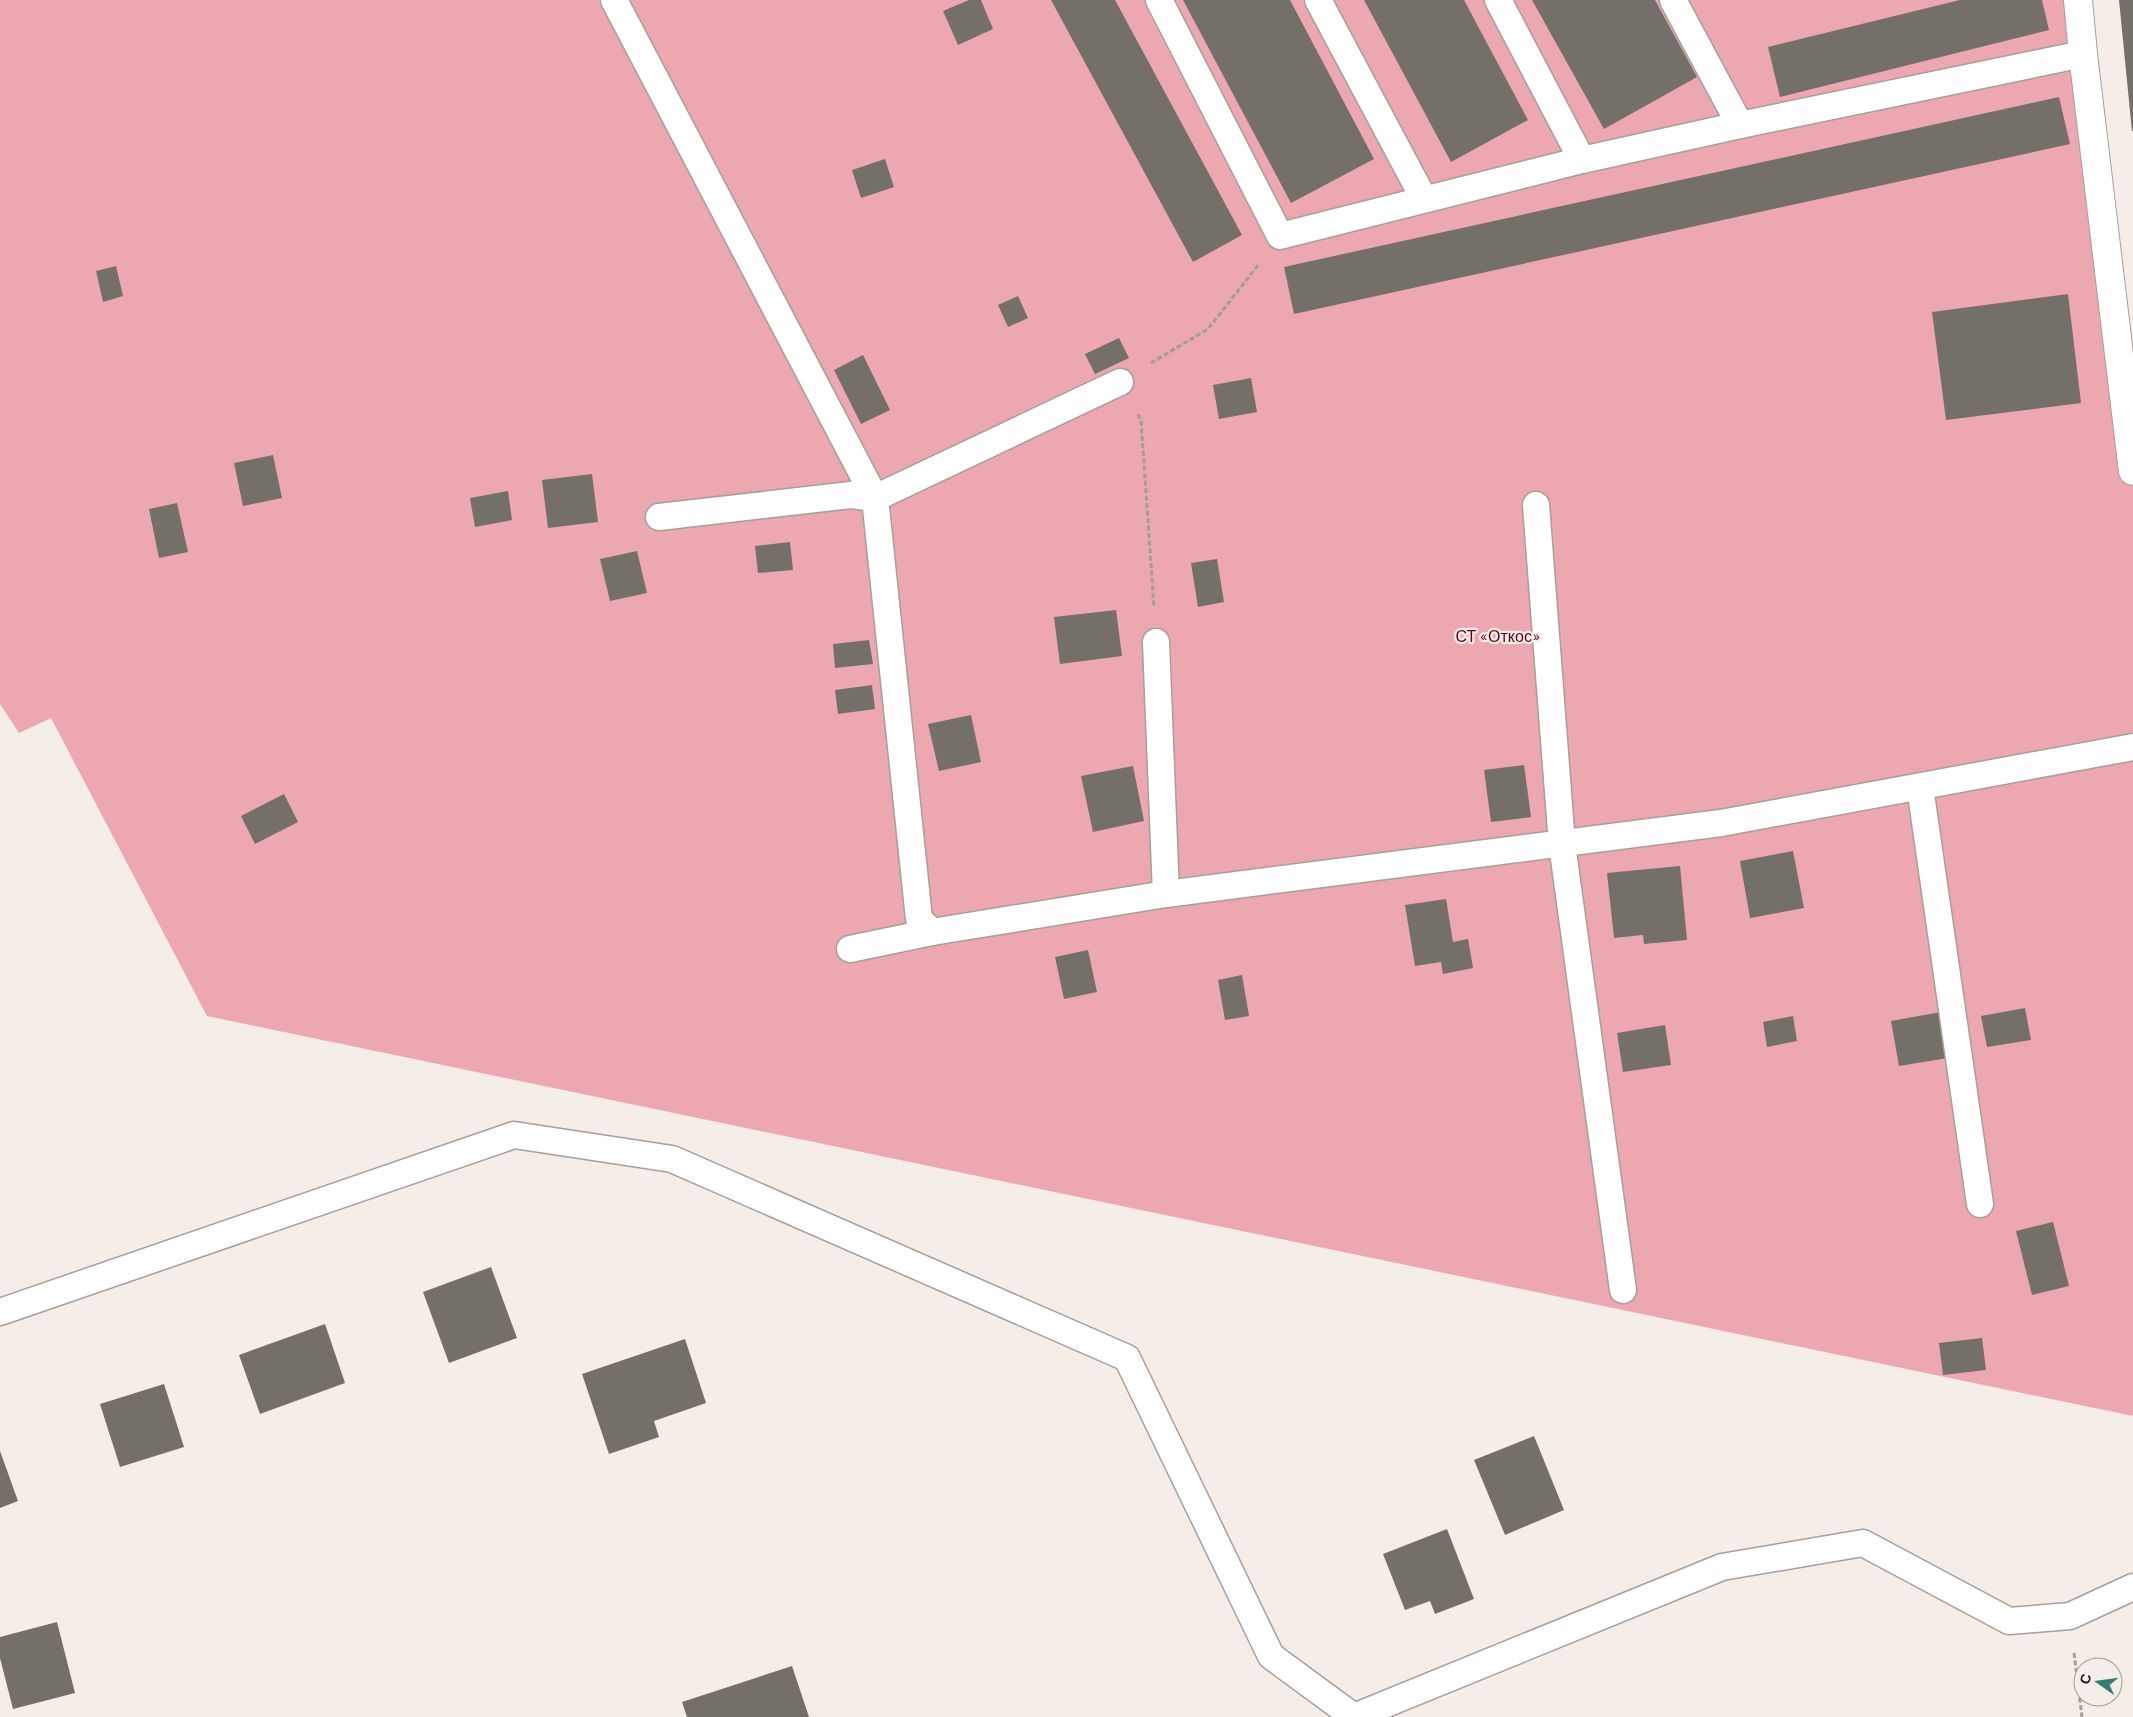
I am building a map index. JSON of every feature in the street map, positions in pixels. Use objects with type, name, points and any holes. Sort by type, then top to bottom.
[{"type":"street","points":[[2078,0],[2082,54],[2133,471]]},
{"type":"lane","points":[[614,0],[876,498],[919,919],[932,932]]},
{"type":"lane","points":[[1159,0],[1280,236],[1582,160],[2082,54]]},
{"type":"lane","points":[[1318,0],[1424,200]]},
{"type":"lane","points":[[1498,0],[1582,160]]},
{"type":"lane","points":[[1673,0],[1740,125]]},
{"type":"lane","points":[[659,517],[851,495],[876,498],[1120,382]]},
{"type":"lane","points":[[1536,505],[1562,844],[1623,1290]]},
{"type":"lane","points":[[1156,642],[1166,894]]},
{"type":"lane","points":[[850,949],[932,932],[1166,894],[1721,823],[2133,747]]},
{"type":"lane","points":[[1920,786],[1980,1204]]},
{"type":"lane","points":[[0,1312],[514,1135],[672,1158],[1127,1358],[1271,1656],[1354,1717],[1722,1567],[1863,1543],[2009,1621],[2070,1616],[2133,1586]]},
{"type":"path","points":[[1156,642],[1141,421],[1120,382],[1208,329],[1280,236]]},
{"type":"path","points":[[2070,1616],[2082,1717]]},
{"type":"green space","name":"СТ «Откос»","points":[[0,0],[2065,0],[2133,388],[2133,1416],[207,1016],[51,718],[19,733],[0,704]]},
{"type":"building","points":[[969,0],[981,0],[993,29],[958,45],[943,11]]},
{"type":"building","points":[[1051,0],[1115,0],[1242,235],[1193,262]]},
{"type":"building","points":[[1183,0],[1290,0],[1374,159],[1291,203]]},
{"type":"building","points":[[1364,0],[1464,0],[1528,120],[1451,162]]},
{"type":"building","points":[[1532,0],[1655,0],[1697,77],[1604,129]]},
{"type":"building","points":[[1960,0],[2042,0],[2049,30],[1780,97],[1768,47]]},
{"type":"building","points":[[2119,0],[2133,0],[2133,131],[2132,131]]},
{"type":"building","points":[[2059,97],[2070,144],[1294,314],[1284,267]]},
{"type":"building","points":[[885,159],[894,187],[861,198],[852,170]]},
{"type":"building","points":[[116,266],[123,296],[103,302],[96,271]]},
{"type":"building","points":[[2068,294],[2081,403],[1946,420],[1932,312]]},
{"type":"building","points":[[1018,296],[1028,318],[1008,327],[998,305]]},
{"type":"building","points":[[1119,338],[1129,358],[1095,374],[1085,354]]},
{"type":"building","points":[[863,355],[890,410],[861,424],[834,370]]},
{"type":"building","points":[[1251,378],[1257,412],[1219,419],[1213,385]]},
{"type":"building","points":[[273,455],[282,498],[243,506],[234,463]]},
{"type":"building","points":[[592,474],[598,522],[548,528],[542,480]]},
{"type":"building","points":[[508,491],[512,520],[475,527],[470,498]]},
{"type":"building","points":[[177,503],[188,552],[159,558],[149,509]]},
{"type":"building","points":[[790,542],[793,570],[758,573],[755,546]]},
{"type":"building","points":[[637,551],[647,593],[610,601],[600,559]]},
{"type":"building","points":[[1217,559],[1224,602],[1198,607],[1191,563]]},
{"type":"building","points":[[1116,610],[1122,656],[1060,664],[1054,617]]},
{"type":"building","points":[[869,640],[873,664],[835,668],[833,644]]},
{"type":"building","points":[[872,685],[875,709],[838,714],[835,690]]},
{"type":"building","points":[[971,715],[981,762],[939,771],[928,724]]},
{"type":"building","points":[[1524,765],[1531,817],[1491,822],[1484,770]]},
{"type":"building","points":[[1133,766],[1144,821],[1093,832],[1081,776]]},
{"type":"building","points":[[284,794],[298,822],[255,844],[241,816]]},
{"type":"building","points":[[1793,851],[1804,908],[1750,918],[1740,861]]},
{"type":"building","points":[[1680,866],[1687,940],[1644,944],[1643,935],[1614,938],[1607,873]]},
{"type":"building","points":[[1446,899],[1453,942],[1468,939],[1473,968],[1443,974],[1441,962],[1415,966],[1405,905]]},
{"type":"building","points":[[1088,950],[1097,992],[1064,999],[1055,957]]},
{"type":"building","points":[[1242,975],[1249,1016],[1225,1020],[1218,980]]},
{"type":"building","points":[[2025,1008],[2031,1040],[1987,1047],[1981,1016]]},
{"type":"building","points":[[1941,1012],[1948,1058],[1899,1066],[1891,1021]]},
{"type":"building","points":[[1793,1016],[1797,1041],[1767,1047],[1763,1022]]},
{"type":"building","points":[[1665,1025],[1671,1065],[1623,1072],[1617,1033]]},
{"type":"building","points":[[2053,1222],[2069,1286],[2032,1295],[2016,1231]]},
{"type":"building","points":[[491,1267],[517,1338],[449,1363],[423,1292]]},
{"type":"building","points":[[325,1324],[345,1383],[260,1414],[239,1355]]},
{"type":"building","points":[[1982,1338],[1986,1370],[1943,1375],[1939,1343]]},
{"type":"building","points":[[685,1339],[706,1403],[654,1421],[659,1437],[609,1454],[582,1374]]},
{"type":"building","points":[[164,1384],[184,1447],[120,1467],[100,1404]]},
{"type":"building","points":[[1534,1436],[1564,1510],[1505,1535],[1474,1460]]},
{"type":"building","points":[[0,1451],[18,1501],[0,1508]]},
{"type":"building","points":[[1447,1529],[1474,1599],[1435,1614],[1430,1601],[1405,1610],[1383,1554]]},
{"type":"building","points":[[57,1622],[75,1693],[13,1709],[0,1658],[0,1637]]},
{"type":"building","points":[[792,1666],[809,1717],[687,1717],[682,1702]]}]
